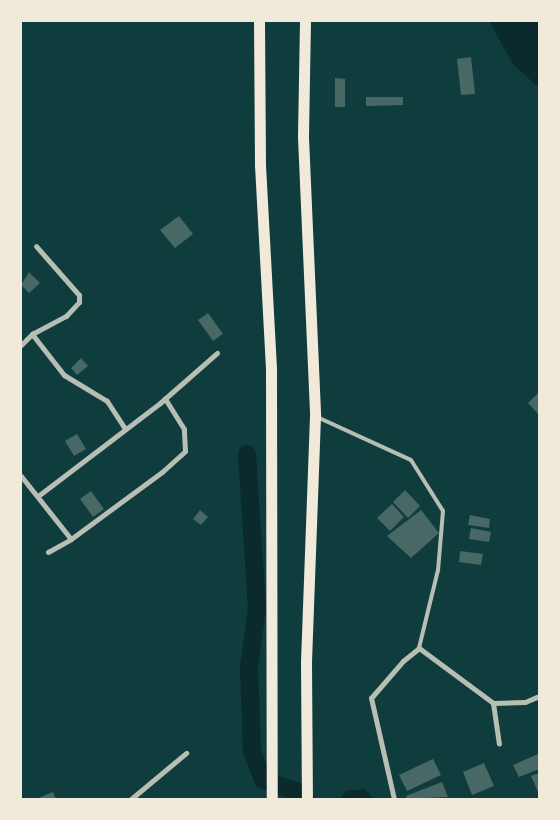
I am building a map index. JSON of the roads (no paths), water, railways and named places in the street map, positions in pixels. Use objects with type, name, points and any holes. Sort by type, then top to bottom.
[{"type":"highway","points":[[259,21],[260,165],[271,369],[272,799]]},
{"type":"highway","points":[[304,21],[303,137],[315,416],[306,662],[307,799]]},
{"type":"street","points":[[21,345],[32,334],[74,310],[79,295],[36,246]]},
{"type":"street","points":[[32,334],[64,375],[107,401],[125,429]]},
{"type":"street","points":[[38,496],[166,398],[217,353]]},
{"type":"street","points":[[48,552],[71,539],[162,472],[185,451],[184,429],[166,398]]},
{"type":"street","points":[[21,476],[71,539]]},
{"type":"street","points":[[394,799],[371,698],[403,661],[419,648],[493,703],[525,702],[539,696]]},
{"type":"street","points":[[493,703],[499,744]]},
{"type":"street","points":[[131,799],[186,753]]},
{"type":"lane","points":[[315,416],[411,460],[443,511],[438,570],[419,648]]},
{"type":"water","points":[[489,21],[539,21],[539,88],[513,64]]},
{"type":"water","points":[[365,789],[374,799],[340,799],[346,791]]},
{"type":"waterway","points":[[247,454],[257,609],[249,667],[252,751],[263,780],[302,793],[306,799]]}]
